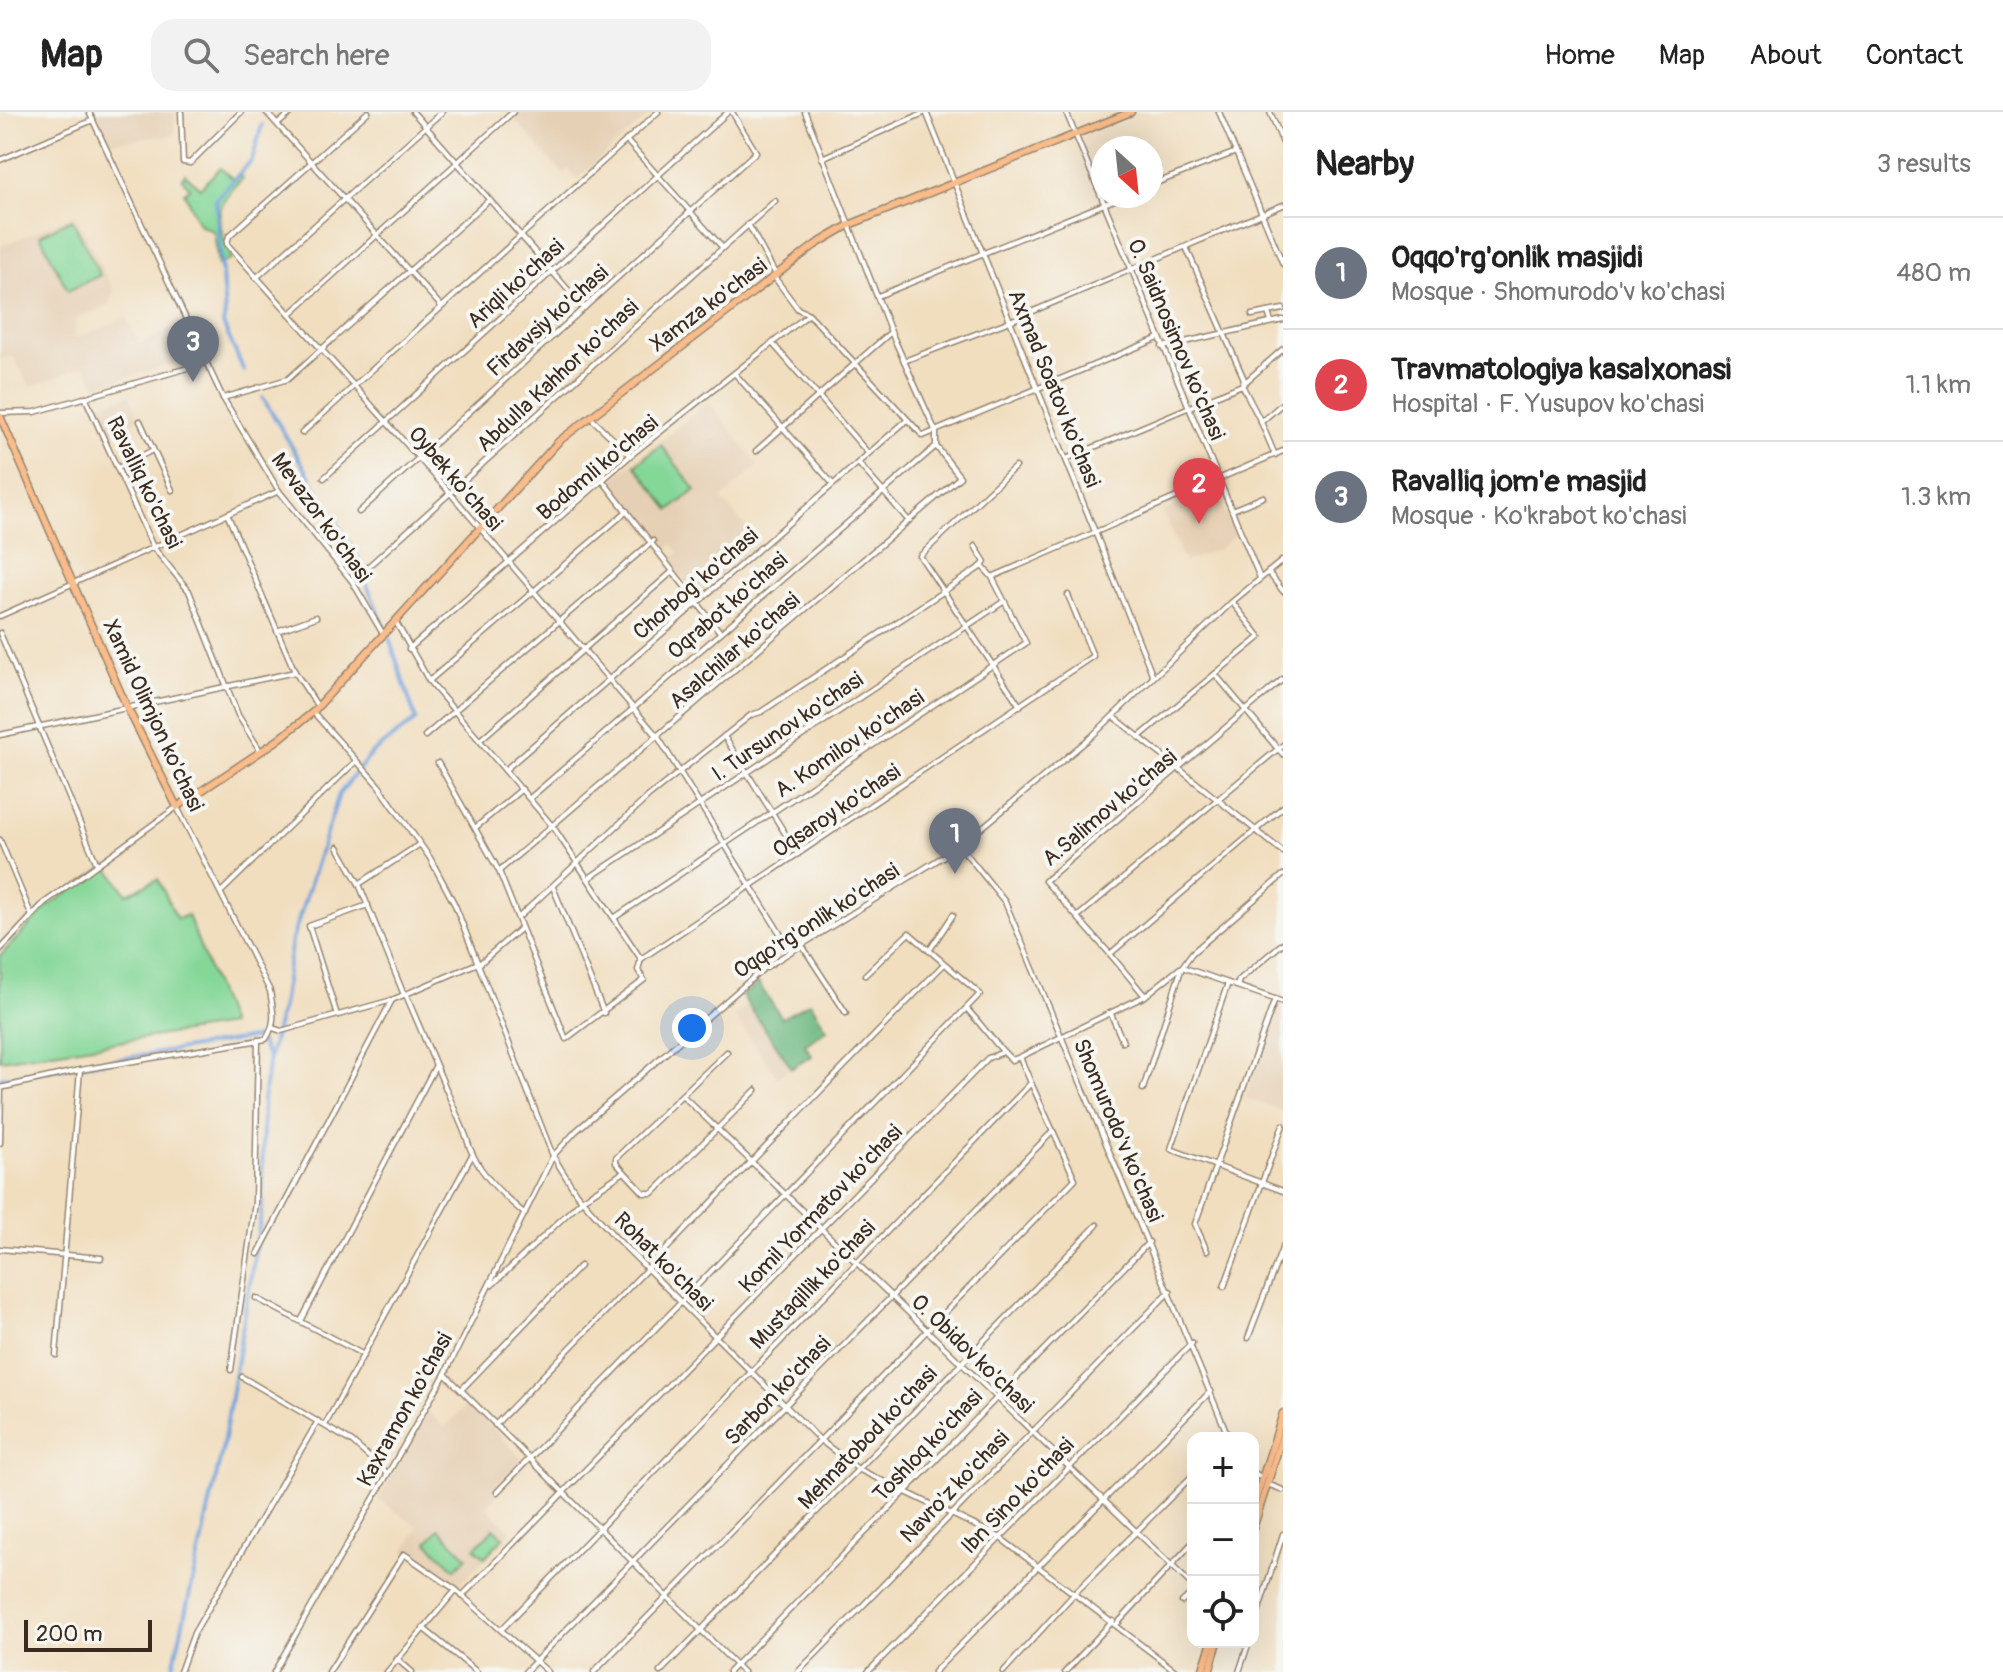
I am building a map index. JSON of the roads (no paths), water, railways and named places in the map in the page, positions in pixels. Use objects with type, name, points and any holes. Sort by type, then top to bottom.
[{"type":"main road","name":"Xamza ko'chasi","points":[[177,807],[261,752],[316,710],[397,624],[559,441],[588,415],[776,278],[815,245],[849,225],[1131,112]]},
{"type":"main road","name":"Xamid Olimjon ko'chasi","points":[[0,415],[126,705],[177,807]]},
{"type":"main road","points":[[1259,1504],[1283,1413]]},
{"type":"main road","points":[[1254,1504],[1283,1434]]},
{"type":"main road","points":[[1202,1672],[1210,1648]]},
{"type":"main road","points":[[1209,1672],[1216,1648]]},
{"type":"street","name":"Mevazor ko'chasi","points":[[89,112],[223,398],[279,491],[352,581],[385,637]]},
{"type":"street","points":[[181,112],[180,155],[183,162],[190,163],[241,112]]},
{"type":"street","points":[[266,112],[441,306]]},
{"type":"street","points":[[278,124],[292,112]]},
{"type":"street","points":[[312,162],[368,112]]},
{"type":"street","points":[[413,112],[584,308]]},
{"type":"street","points":[[256,278],[442,112]]},
{"type":"street","points":[[290,314],[513,112]]},
{"type":"street","points":[[302,433],[658,112]]},
{"type":"street","name":"Firdavsiy ko'chasi","points":[[359,512],[756,152],[730,112]]},
{"type":"street","name":"Ariqli ko'chasi","points":[[324,478],[730,112]]},
{"type":"street","points":[[805,112],[891,332],[936,432],[936,446]]},
{"type":"street","points":[[822,158],[926,112]]},
{"type":"street","name":"Axmad Soatov ko'chasi","points":[[926,112],[1153,676]]},
{"type":"street","name":"O. Saidnosimov ko'chasi","points":[[1066,112],[1091,173]]},
{"type":"street","points":[[1219,112],[1283,264]]},
{"type":"street","points":[[1270,112],[1283,143]]},
{"type":"street","points":[[0,160],[93,120]]},
{"type":"street","points":[[626,140],[722,247]]},
{"type":"street","points":[[1163,180],[1236,152]]},
{"type":"street","name":"Oybek ko'chasi","points":[[312,162],[229,236],[227,244],[451,494],[658,737],[749,888],[791,951]]},
{"type":"street","points":[[223,398],[288,379],[489,200]]},
{"type":"street","name":"Abdulla Kahhor ko'chasi","points":[[352,581],[775,201]]},
{"type":"street","points":[[904,361],[1010,321],[1283,205]]},
{"type":"street","points":[[877,296],[1094,208]]},
{"type":"street","name":"O. Saidnosimov ko'chasi","points":[[1106,208],[1260,578]]},
{"type":"street","points":[[748,224],[776,278],[798,309],[809,314],[923,436],[1159,338]]},
{"type":"street","points":[[1186,247],[1244,379],[1242,385],[1275,455]]},
{"type":"street","points":[[1252,315],[1283,309]]},
{"type":"street","points":[[1268,312],[1271,322]]},
{"type":"street","name":"Bodomli ko'chasi","points":[[409,649],[631,455],[736,375],[809,314]]},
{"type":"street","points":[[1162,347],[1283,320]]},
{"type":"street","points":[[756,451],[891,332]]},
{"type":"street","points":[[773,344],[868,453]]},
{"type":"street","points":[[1066,459],[1242,385],[1283,349]]},
{"type":"street","points":[[0,415],[35,412],[205,363]]},
{"type":"street","points":[[736,375],[833,484]]},
{"type":"street","name":"Ravalliq ko'chasi","points":[[85,397],[153,547],[189,591],[238,715],[261,752]]},
{"type":"street","points":[[1261,422],[1283,403]]},
{"type":"street","points":[[588,415],[631,455]]},
{"type":"street","points":[[140,421],[172,490]]},
{"type":"street","name":"Chorbog' ko'chasi","points":[[505,770],[906,421]]},
{"type":"street","name":"Oqrabot ko'chasi","points":[[530,798],[936,446]]},
{"type":"street","name":"Asalchilar ko'chasi","points":[[499,871],[554,828],[960,477],[936,446]]},
{"type":"street","points":[[118,468],[153,450]]},
{"type":"street","points":[[992,577],[1283,451]]},
{"type":"street","points":[[858,463],[909,521]]},
{"type":"street","points":[[1015,467],[920,556],[1020,706]]},
{"type":"street","points":[[603,481],[653,541],[672,572],[720,632]]},
{"type":"street","points":[[0,616],[279,491]]},
{"type":"street","points":[[1232,510],[1263,497]]},
{"type":"street","points":[[429,681],[627,511]]},
{"type":"street","name":"Rohat ko'chasi","points":[[228,516],[295,672],[316,710],[420,844],[455,905],[553,1156],[582,1200],[647,1270],[820,1440],[858,1469],[999,1537],[1177,1672]]},
{"type":"street","points":[[425,736],[653,541]]},
{"type":"street","points":[[519,916],[649,796],[751,715],[982,566],[985,562],[975,546]]},
{"type":"street","name":"Oqqo'rg'onlik ko'chasi","points":[[553,1156],[656,1058],[763,969],[960,846],[1113,716],[1232,602],[1283,560]]},
{"type":"street","name":"A. Komilov ko'chasi","points":[[614,918],[1026,643],[992,577],[982,566]]},
{"type":"street","points":[[480,740],[672,572]]},
{"type":"street","points":[[1268,572],[1283,591]]},
{"type":"street","name":"Oqsaroy ko'chasi","points":[[641,959],[1093,656],[1068,595]]},
{"type":"street","name":"I. Tursunov ko'chasi","points":[[589,878],[1003,602]]},
{"type":"street","points":[[1139,737],[1260,637],[1232,602]]},
{"type":"street","points":[[277,631],[316,617]]},
{"type":"street","points":[[397,624],[429,681],[554,828],[641,959],[638,970],[644,980],[566,1039],[499,871],[438,763]]},
{"type":"street","points":[[0,633],[96,862]]},
{"type":"street","points":[[0,735],[126,705],[295,672]]},
{"type":"street","points":[[1215,674],[1281,747],[1283,754]]},
{"type":"street","name":"A.Salimov ko'chasi","points":[[1077,917],[1045,881],[1283,679]]},
{"type":"street","points":[[1113,716],[1283,852]]},
{"type":"street","points":[[724,736],[798,854]]},
{"type":"street","points":[[1145,996],[1077,917],[1281,747]]},
{"type":"street","points":[[220,893],[356,761]]},
{"type":"street","points":[[474,829],[522,789]]},
{"type":"street","points":[[0,950],[31,914],[96,862],[177,807]]},
{"type":"street","name":"Xamid Olimjon ko'chasi","points":[[177,807],[270,991],[273,1028]]},
{"type":"street","points":[[1110,954],[1283,807]]},
{"type":"street","points":[[0,840],[31,914]]},
{"type":"street","points":[[359,884],[420,844]]},
{"type":"street","name":"Shomurodo'v ko'chasi","points":[[960,846],[1005,902],[1227,1432]]},
{"type":"street","points":[[338,847],[359,884],[466,1136],[471,1157],[501,1193],[526,1214]]},
{"type":"street","points":[[865,975],[909,933],[980,994],[967,1009],[996,1039],[1001,1053],[1012,1060],[1145,996],[1182,967],[1192,953],[1283,875]]},
{"type":"street","points":[[553,887],[604,1013]]},
{"type":"street","points":[[337,1015],[309,926],[368,905]]},
{"type":"street","points":[[929,951],[953,915]]},
{"type":"street","points":[[0,1143],[1,1088],[80,1070],[266,1039],[273,1028],[281,1031],[392,1000],[478,964],[521,928]]},
{"type":"street","points":[[1237,986],[1239,980],[1283,943]]},
{"type":"street","points":[[801,944],[846,1013]]},
{"type":"street","points":[[495,1425],[944,964]]},
{"type":"street","points":[[1182,967],[1283,1002]]},
{"type":"street","points":[[1143,1089],[1182,967]]},
{"type":"street","points":[[1228,983],[1171,1145],[1172,1151],[1283,1191]]},
{"type":"street","points":[[1207,1251],[1195,1224],[1275,999]]},
{"type":"street","points":[[258,1254],[392,1000]]},
{"type":"street","name":"Komil Yormatov ko'chasi","points":[[497,1492],[967,1009]]},
{"type":"street","points":[[1111,1014],[1123,1042]]},
{"type":"street","points":[[231,1370],[255,1203],[258,1040]]},
{"type":"street","points":[[727,1052],[616,1158],[624,1172],[644,1193],[653,1193],[756,1090]]},
{"type":"street","name":"Komil Yormatov ko'chasi","points":[[462,1596],[988,1058],[1001,1053]]},
{"type":"street","points":[[594,1672],[1075,1179],[1020,1057]]},
{"type":"street","points":[[301,1321],[435,1067]]},
{"type":"street","points":[[56,1355],[80,1070]]},
{"type":"street","name":"Mustaqillik ko'chasi","points":[[501,1630],[597,1527],[1031,1083]]},
{"type":"street","name":"O. Obidov ko'chasi","points":[[683,1096],[1187,1583]]},
{"type":"street","points":[[1224,1287],[1283,1125]]},
{"type":"street","name":"Sarbon ko'chasi","points":[[525,1672],[1053,1131]]},
{"type":"street","name":"Kaxramon ko'chasi","points":[[274,1672],[445,1374],[553,1156]]},
{"type":"street","points":[[325,1425],[471,1157]]},
{"type":"street","points":[[487,1289],[582,1200],[624,1172]]},
{"type":"street","name":"Mehnatobod ko'chasi","points":[[660,1672],[1097,1225]]},
{"type":"street","name":"Toshloq ko'chasi","points":[[729,1672],[994,1397],[1149,1242]]},
{"type":"street","points":[[1248,1338],[1283,1246]]},
{"type":"street","points":[[0,1249],[101,1258]]},
{"type":"street","points":[[461,1390],[580,1266]]},
{"type":"street","name":"Navro'z ko'chasi","points":[[798,1672],[1170,1291]]},
{"type":"street","points":[[256,1298],[364,1355]]},
{"type":"street","name":"Ibn Sino ko'chasi","points":[[868,1672],[1192,1343]]},
{"type":"street","points":[[445,1374],[743,1672]]},
{"type":"street","points":[[242,1377],[325,1425],[387,1473]]},
{"type":"street","points":[[934,1672],[1037,1564],[1211,1391]]},
{"type":"street","points":[[180,1672],[194,1633],[318,1421]]},
{"type":"street","points":[[1259,1477],[1283,1490]]},
{"type":"street","points":[[1003,1672],[1075,1593],[1187,1481]]},
{"type":"street","points":[[1259,1609],[1283,1534]]},
{"type":"street","points":[[1065,1672],[1187,1548]]},
{"type":"street","points":[[329,1672],[404,1554],[456,1590],[548,1672]]},
{"type":"street","points":[[387,1672],[456,1590]]},
{"type":"street","points":[[1182,1602],[1187,1596]]},
{"type":"street","points":[[423,1628],[477,1672]]},
{"type":"street","points":[[1239,1672],[1247,1648]]},
{"type":"street","points":[[397,1659],[412,1672]]},
{"type":"waterway","points":[[244,371],[223,324],[225,313],[216,199],[252,160],[262,125]]},
{"type":"waterway","points":[[263,398],[361,563]]},
{"type":"waterway","points":[[364,578],[386,630]]},
{"type":"waterway","points":[[172,1672],[222,1451],[262,1209],[263,1100],[292,940],[339,794],[372,753],[416,720],[389,638]]},
{"type":"waterway","points":[[0,1078],[258,1037]]},
{"type":"waterway","points":[[260,1042],[268,1057]]},
{"type":"place","name":"Ravalliq jom'e masjid","points":[[193,382]]},
{"type":"place","name":"Travmatologiya kasalxonasi","points":[[1199,524]]},
{"type":"place","name":"Oqqo'rg'onlik masjidi","points":[[955,874]]}]
